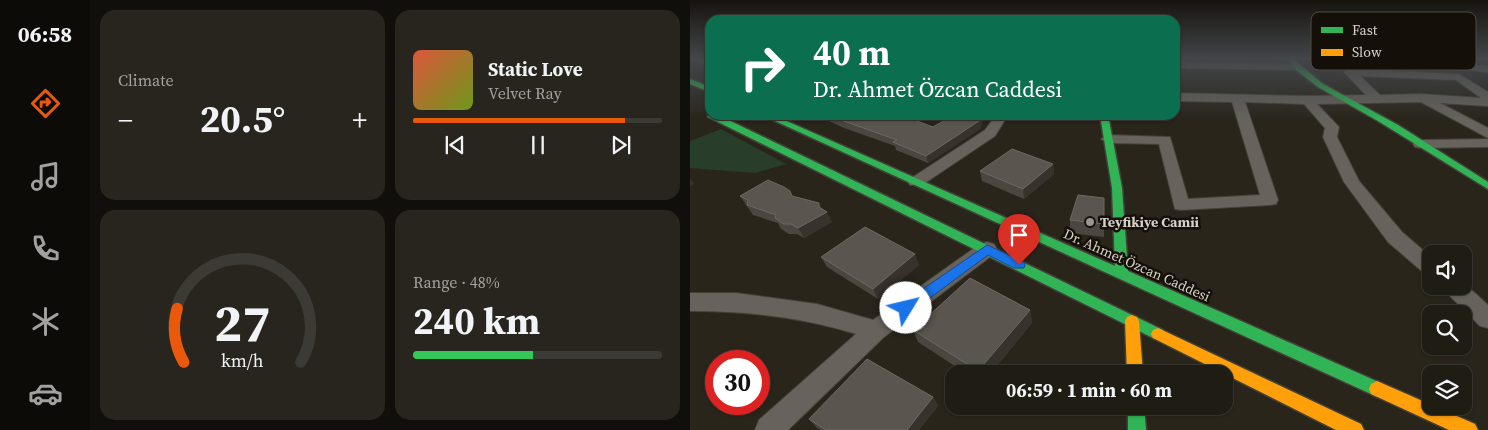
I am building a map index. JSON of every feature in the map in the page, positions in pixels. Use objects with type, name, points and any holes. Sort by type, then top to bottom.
[{"type":"main road","points":[[1311,79],[1323,89],[1364,109],[1488,186]]},
{"type":"main road","points":[[720,120],[1355,430]]},
{"type":"main road","name":"Dr. Ahmet Özcan Caddesi","points":[[777,120],[1469,430]]},
{"type":"main road","points":[[1105,120],[1116,188],[1122,275]]},
{"type":"main road","points":[[1132,321],[1134,365]]},
{"type":"main road","points":[[1136,415],[1137,430]]},
{"type":"street","points":[[1357,79],[1376,98]]},
{"type":"street","points":[[1461,79],[1488,97]]},
{"type":"street","points":[[1180,98],[1307,100],[1421,98],[1488,102]]},
{"type":"street","points":[[1421,98],[1488,134]]},
{"type":"street","points":[[1108,139],[1164,140],[1181,205],[1270,200],[1238,100]]},
{"type":"street","points":[[1307,100],[1332,127],[1330,137],[1352,182],[1395,237],[1422,260]]},
{"type":"street","points":[[916,182],[990,133],[999,120]]},
{"type":"street","points":[[1420,144],[1488,143]]},
{"type":"street","points":[[769,430],[876,330],[987,249]]},
{"type":"street","points":[[1463,295],[1488,319]]},
{"type":"street","points":[[690,302],[736,302],[817,312],[876,330]]},
{"type":"green space","points":[[721,129],[786,164],[755,173],[690,168],[690,141]]},
{"type":"building","points":[[841,120],[914,120],[933,127],[945,120],[979,120],[926,156],[893,142],[897,140]]},
{"type":"building","points":[[1012,149],[1053,164],[1023,189],[980,171]]},
{"type":"building","points":[[768,180],[790,191],[792,196],[819,203],[819,207],[827,212],[798,228],[791,224],[783,224],[775,218],[776,215],[747,205],[748,200],[740,196]]},
{"type":"building","points":[[1078,195],[1104,198],[1104,224],[1070,220]]},
{"type":"building","points":[[865,227],[915,254],[873,289],[821,257]]},
{"type":"building","points":[[970,278],[1030,310],[983,365],[968,365],[913,330]]},
{"type":"building","points":[[867,359],[933,397],[907,430],[826,430],[809,419]]},
{"type":"traffic: fast","points":[[1311,79],[1332,93],[1381,119],[1488,186]]},
{"type":"traffic: fast","points":[[690,81],[705,88]]},
{"type":"traffic: fast","points":[[721,120],[1158,334]]},
{"type":"traffic: fast","points":[[777,120],[1377,389]]},
{"type":"traffic: fast","points":[[1105,120],[1117,188],[1122,275]]},
{"type":"traffic: fast","points":[[1136,415],[1137,430]]},
{"type":"traffic: slow","points":[[1132,321],[1134,365]]},
{"type":"traffic: slow","points":[[1158,334],[1355,430]]},
{"type":"traffic: slow","points":[[1377,389],[1469,430]]},
{"type":"place","name":"Teyfikiye Camii","points":[[1090,222]]},
{"type":"route","points":[[906,308],[987,249],[1019,265]]}]
